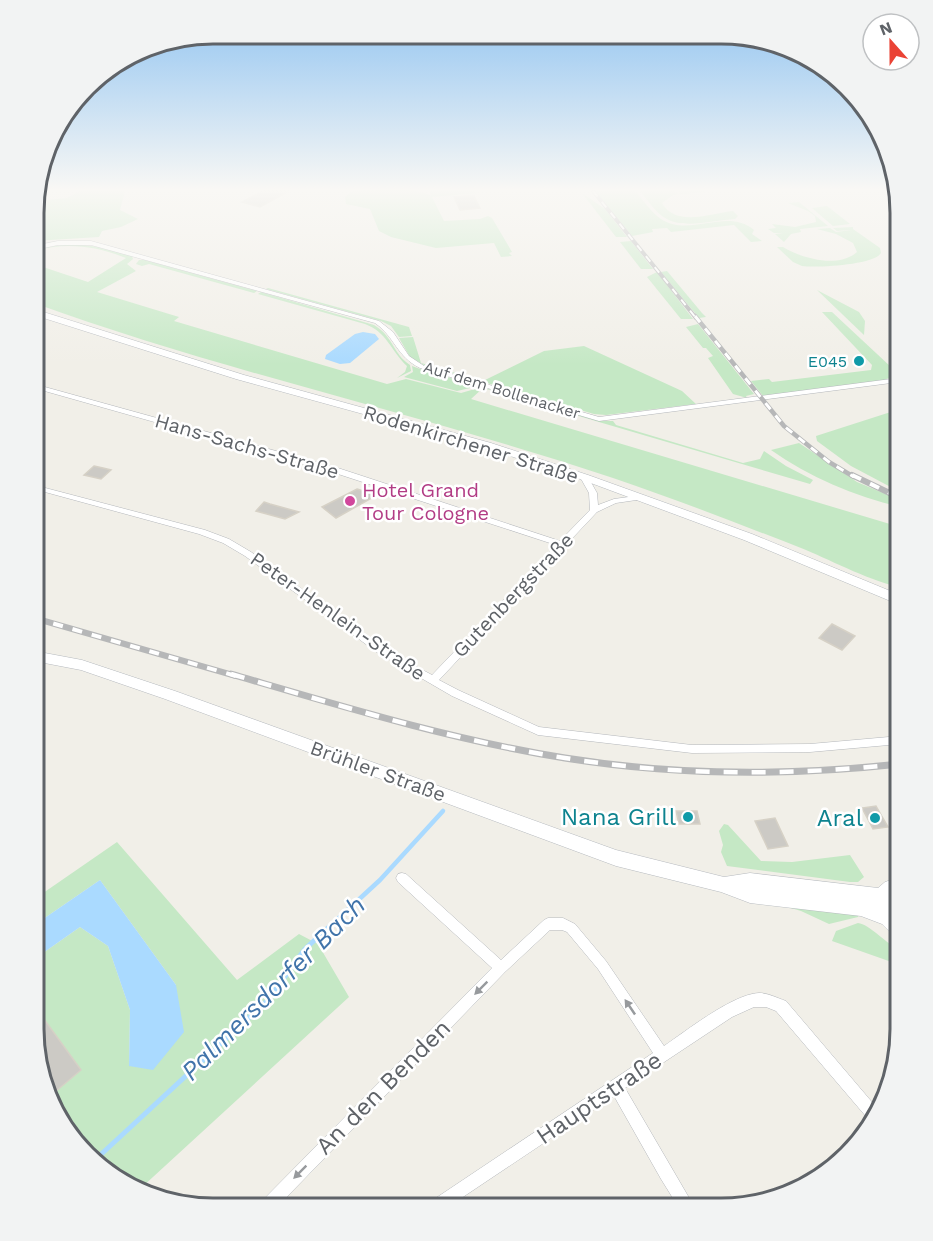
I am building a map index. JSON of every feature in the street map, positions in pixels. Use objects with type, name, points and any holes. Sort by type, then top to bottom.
[{"type":"main road","name":"Rodenkirchener Straße","points":[[44,315],[207,368],[487,445],[584,477],[748,537],[890,596]]},
{"type":"main road","name":"Brühler Straße","points":[[44,658],[82,665],[170,695],[616,858],[722,884],[750,895],[861,908],[886,917]]},
{"type":"main road","name":"Brühler Straße","points":[[722,884],[750,881],[882,897]]},
{"type":"main road","points":[[889,889],[882,897],[886,917],[889,920]]},
{"type":"street","name":"Auf dem Bollenacker","points":[[112,249],[377,322],[391,332],[405,357],[422,367],[599,419],[890,381]]},
{"type":"street","name":"Hans-Sachs-Straße","points":[[44,389],[338,471],[562,544]]},
{"type":"street","points":[[584,477],[593,493],[594,510],[614,501],[640,497]]},
{"type":"street","name":"Peter-Henlein-Straße","points":[[44,490],[202,532],[226,541],[248,554],[381,651],[432,681],[485,708],[538,731],[692,749],[810,748],[889,741]]},
{"type":"street","name":"Gutenbergstraße","points":[[432,681],[594,510]]},
{"type":"street","points":[[402,878],[501,968]]},
{"type":"street","name":"An den Benden","points":[[275,1198],[501,968],[542,927],[548,924],[563,924],[571,928],[602,965],[663,1056]]},
{"type":"street","name":"Hauptstraße","points":[[448,1198],[727,1012],[751,1000],[766,998],[781,1006],[869,1109]]},
{"type":"street","points":[[616,1086],[682,1198]]},
{"type":"green space","points":[[95,249],[107,249],[132,256],[133,259],[127,264],[136,271],[97,292],[179,317],[174,321],[387,384],[406,379],[461,393],[482,387],[599,421],[613,421],[616,425],[743,463],[760,459],[764,451],[813,480],[810,484],[483,388],[471,399],[890,524],[890,585],[806,550],[613,478],[469,433],[250,372],[44,306],[44,267],[88,282],[126,258]]},
{"type":"green space","points":[[497,249],[510,249],[512,252],[509,253],[512,256],[501,257]]},
{"type":"green space","points":[[625,249],[637,249],[653,269],[641,269]]},
{"type":"green space","points":[[779,249],[787,249],[809,258],[830,261],[849,257],[857,252],[856,249],[880,249],[881,253],[857,263],[809,267],[793,262]]},
{"type":"green space","points":[[139,260],[257,291],[254,293],[149,264],[142,266],[136,264]]},
{"type":"green space","points":[[667,271],[706,317],[699,318],[661,272]]},
{"type":"green space","points":[[657,272],[693,319],[681,319],[647,277]]},
{"type":"green space","points":[[266,289],[409,327],[412,336],[399,337],[391,326],[381,321]]},
{"type":"green space","points":[[817,290],[859,312],[865,321],[864,335]]},
{"type":"green space","points":[[261,292],[374,325],[385,334],[404,361],[410,365],[411,371],[397,378],[405,372],[407,366],[384,337],[372,327],[258,294]]},
{"type":"green space","points":[[822,312],[832,312],[890,366],[890,378],[879,382],[763,396],[751,381],[769,379],[772,382],[871,370],[872,365]]},
{"type":"green space","points":[[698,324],[754,394],[746,396],[747,398],[733,394],[708,358],[713,356],[706,348],[703,348],[686,327]]},
{"type":"green space","points":[[413,337],[421,363],[483,381],[544,351],[584,346],[682,391],[696,404],[606,415],[594,414],[424,365],[410,357],[399,338]]},
{"type":"green space","points":[[412,366],[479,386],[457,391],[404,377],[413,372]]},
{"type":"green space","points":[[890,412],[890,487],[851,466],[817,441],[816,436]]},
{"type":"green space","points":[[799,443],[857,482],[890,496],[890,504],[832,484],[801,469],[771,450]]},
{"type":"green space","points":[[724,824],[728,825],[761,861],[792,862],[850,855],[864,877],[858,882],[850,882],[727,866],[721,852],[723,845],[719,831]]},
{"type":"green space","points":[[117,842],[237,980],[299,934],[318,944],[349,997],[146,1184],[119,1169],[85,1140],[56,1093],[81,1070],[44,1019],[44,952],[80,927],[108,946],[130,1010],[129,1066],[176,985],[100,880],[44,918],[44,892]]},
{"type":"green space","points":[[777,904],[859,913],[858,917],[829,924],[801,911]]},
{"type":"green space","points":[[858,923],[862,924],[889,944],[889,961],[832,941],[836,931]]},
{"type":"water","points":[[363,332],[375,334],[379,339],[350,363],[340,364],[325,359],[326,355],[355,334]]},
{"type":"water","points":[[100,880],[176,985],[184,1032],[153,1070],[129,1066],[130,1010],[108,946],[80,927],[44,952],[44,918]]},
{"type":"building","points":[[94,466],[111,470],[101,479],[84,475]]},
{"type":"building","name":"Hotel Grand Tour Cologne","points":[[357,489],[377,495],[336,518],[322,507]]},
{"type":"building","points":[[264,502],[299,512],[285,519],[256,511]]},
{"type":"building","points":[[832,624],[855,636],[842,650],[819,638]]},
{"type":"building","name":"Aral","points":[[876,806],[888,827],[873,829],[862,808]]},
{"type":"building","name":"Nana Grill","points":[[676,811],[697,811],[700,824],[679,824]]},
{"type":"building","name":"Aral","points":[[775,818],[788,846],[768,849],[755,821]]},
{"type":"building","points":[[44,1019],[81,1070],[56,1092],[45,1050]]},
{"type":"waterway","name":"Palmersdorfer Bach","points":[[329,927],[380,880],[443,811]]},
{"type":"waterway","name":"Palmersdorfer Bach","points":[[100,1155],[267,1001],[305,949],[331,925]]},
{"type":"railway","points":[[640,249],[696,318]]},
{"type":"railway","points":[[695,316],[784,426],[829,462],[854,477]]},
{"type":"railway","points":[[852,475],[890,493]]},
{"type":"railway","points":[[44,621],[236,676]]},
{"type":"railway","points":[[231,674],[439,732],[523,751],[607,764],[732,772],[816,771],[889,765]]},
{"type":"place","name":"E045","points":[[859,361]]},
{"type":"place","name":"Hotel Grand Tour Cologne","points":[[350,501]]},
{"type":"place","name":"Nana Grill","points":[[688,817]]},
{"type":"place","name":"Aral","points":[[875,818]]}]
